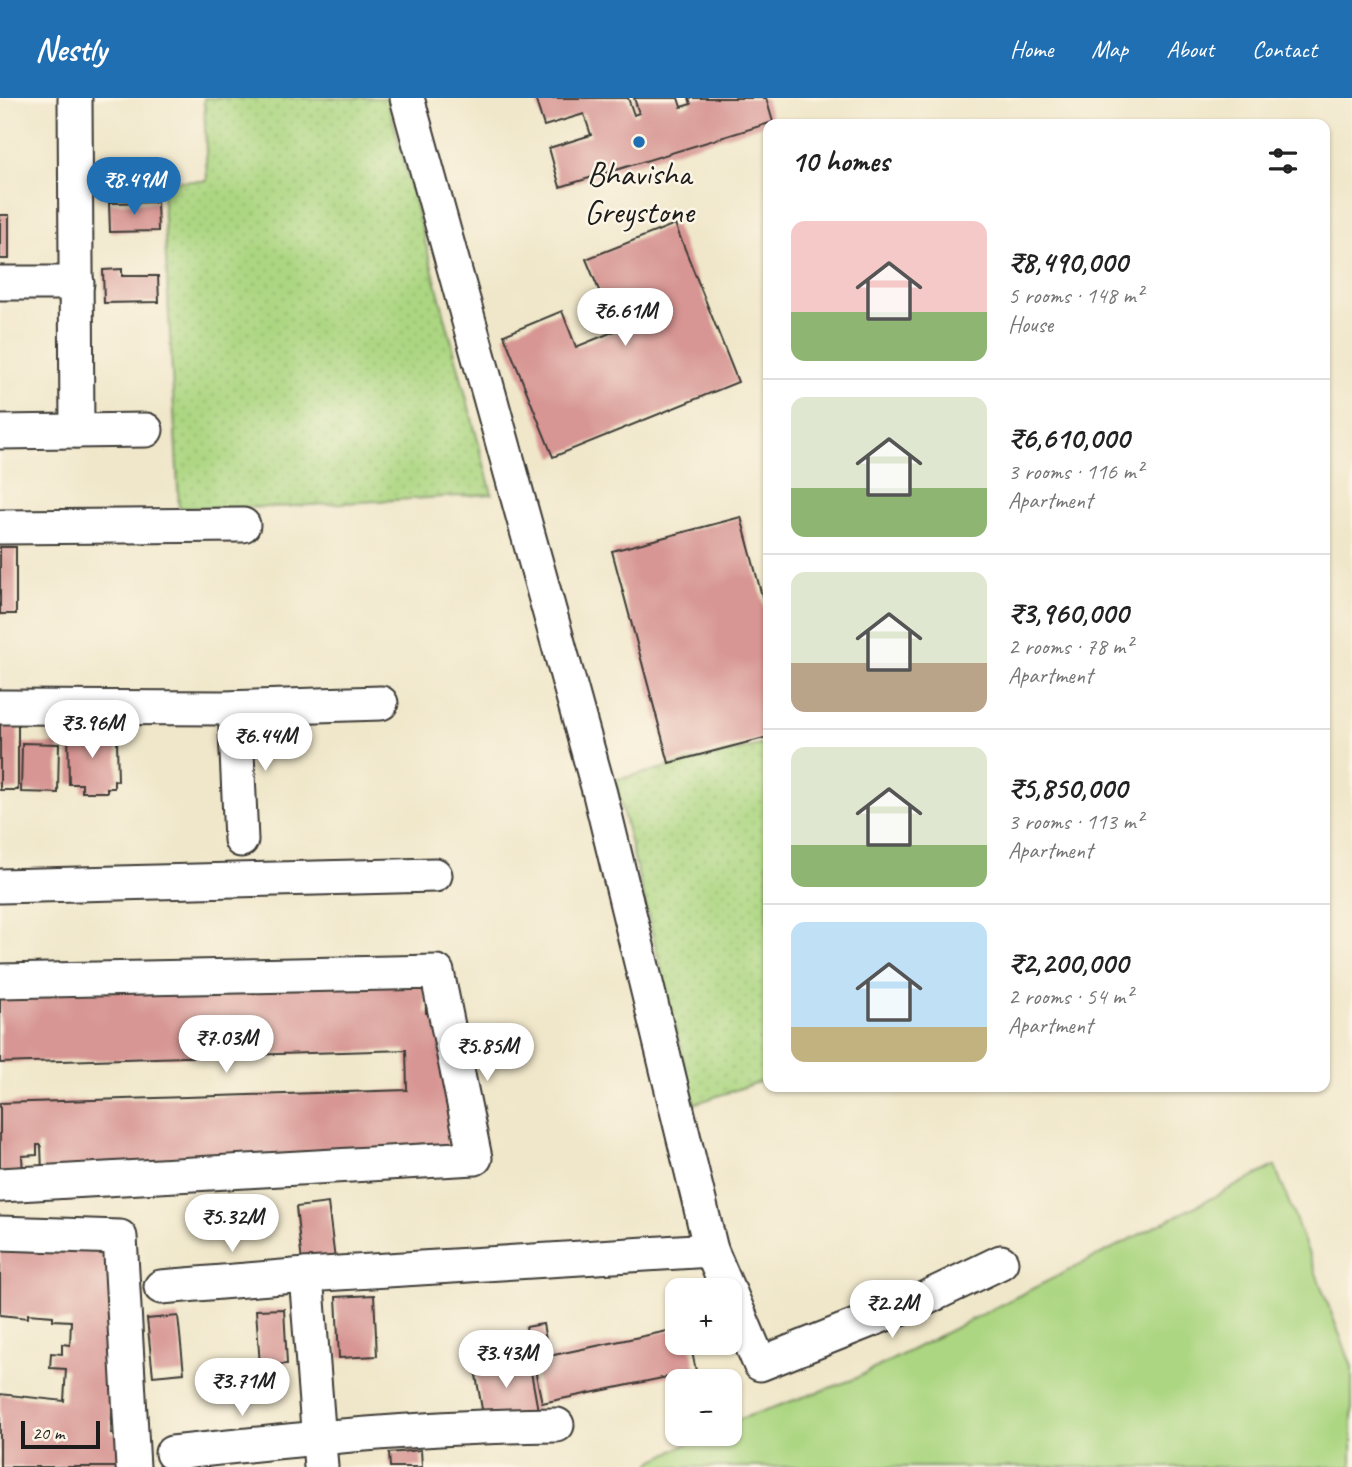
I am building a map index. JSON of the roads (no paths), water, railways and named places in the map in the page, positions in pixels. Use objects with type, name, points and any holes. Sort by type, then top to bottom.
[{"type":"street","points":[[75,98],[77,431]]},
{"type":"street","points":[[407,98],[600,794],[711,1250],[723,1278]]},
{"type":"street","points":[[0,283],[77,283]]},
{"type":"street","points":[[0,432],[146,430]]},
{"type":"street","points":[[0,527],[243,526]]},
{"type":"street","points":[[0,708],[234,708],[381,702]]},
{"type":"street","points":[[234,708],[240,840]]},
{"type":"street","points":[[0,886],[435,875]]},
{"type":"street","points":[[0,981],[437,972],[475,1158],[0,1185]]},
{"type":"street","points":[[0,1233],[120,1237],[133,1467]]},
{"type":"street","points":[[161,1287],[306,1275],[711,1250]]},
{"type":"street","points":[[742,1322],[760,1364],[926,1298],[1001,1262]]},
{"type":"street","points":[[306,1275],[320,1452]]},
{"type":"street","points":[[172,1453],[320,1452],[485,1426],[557,1425]]},
{"type":"place","name":"Bhavisha Greystone","points":[[639,142]]}]
